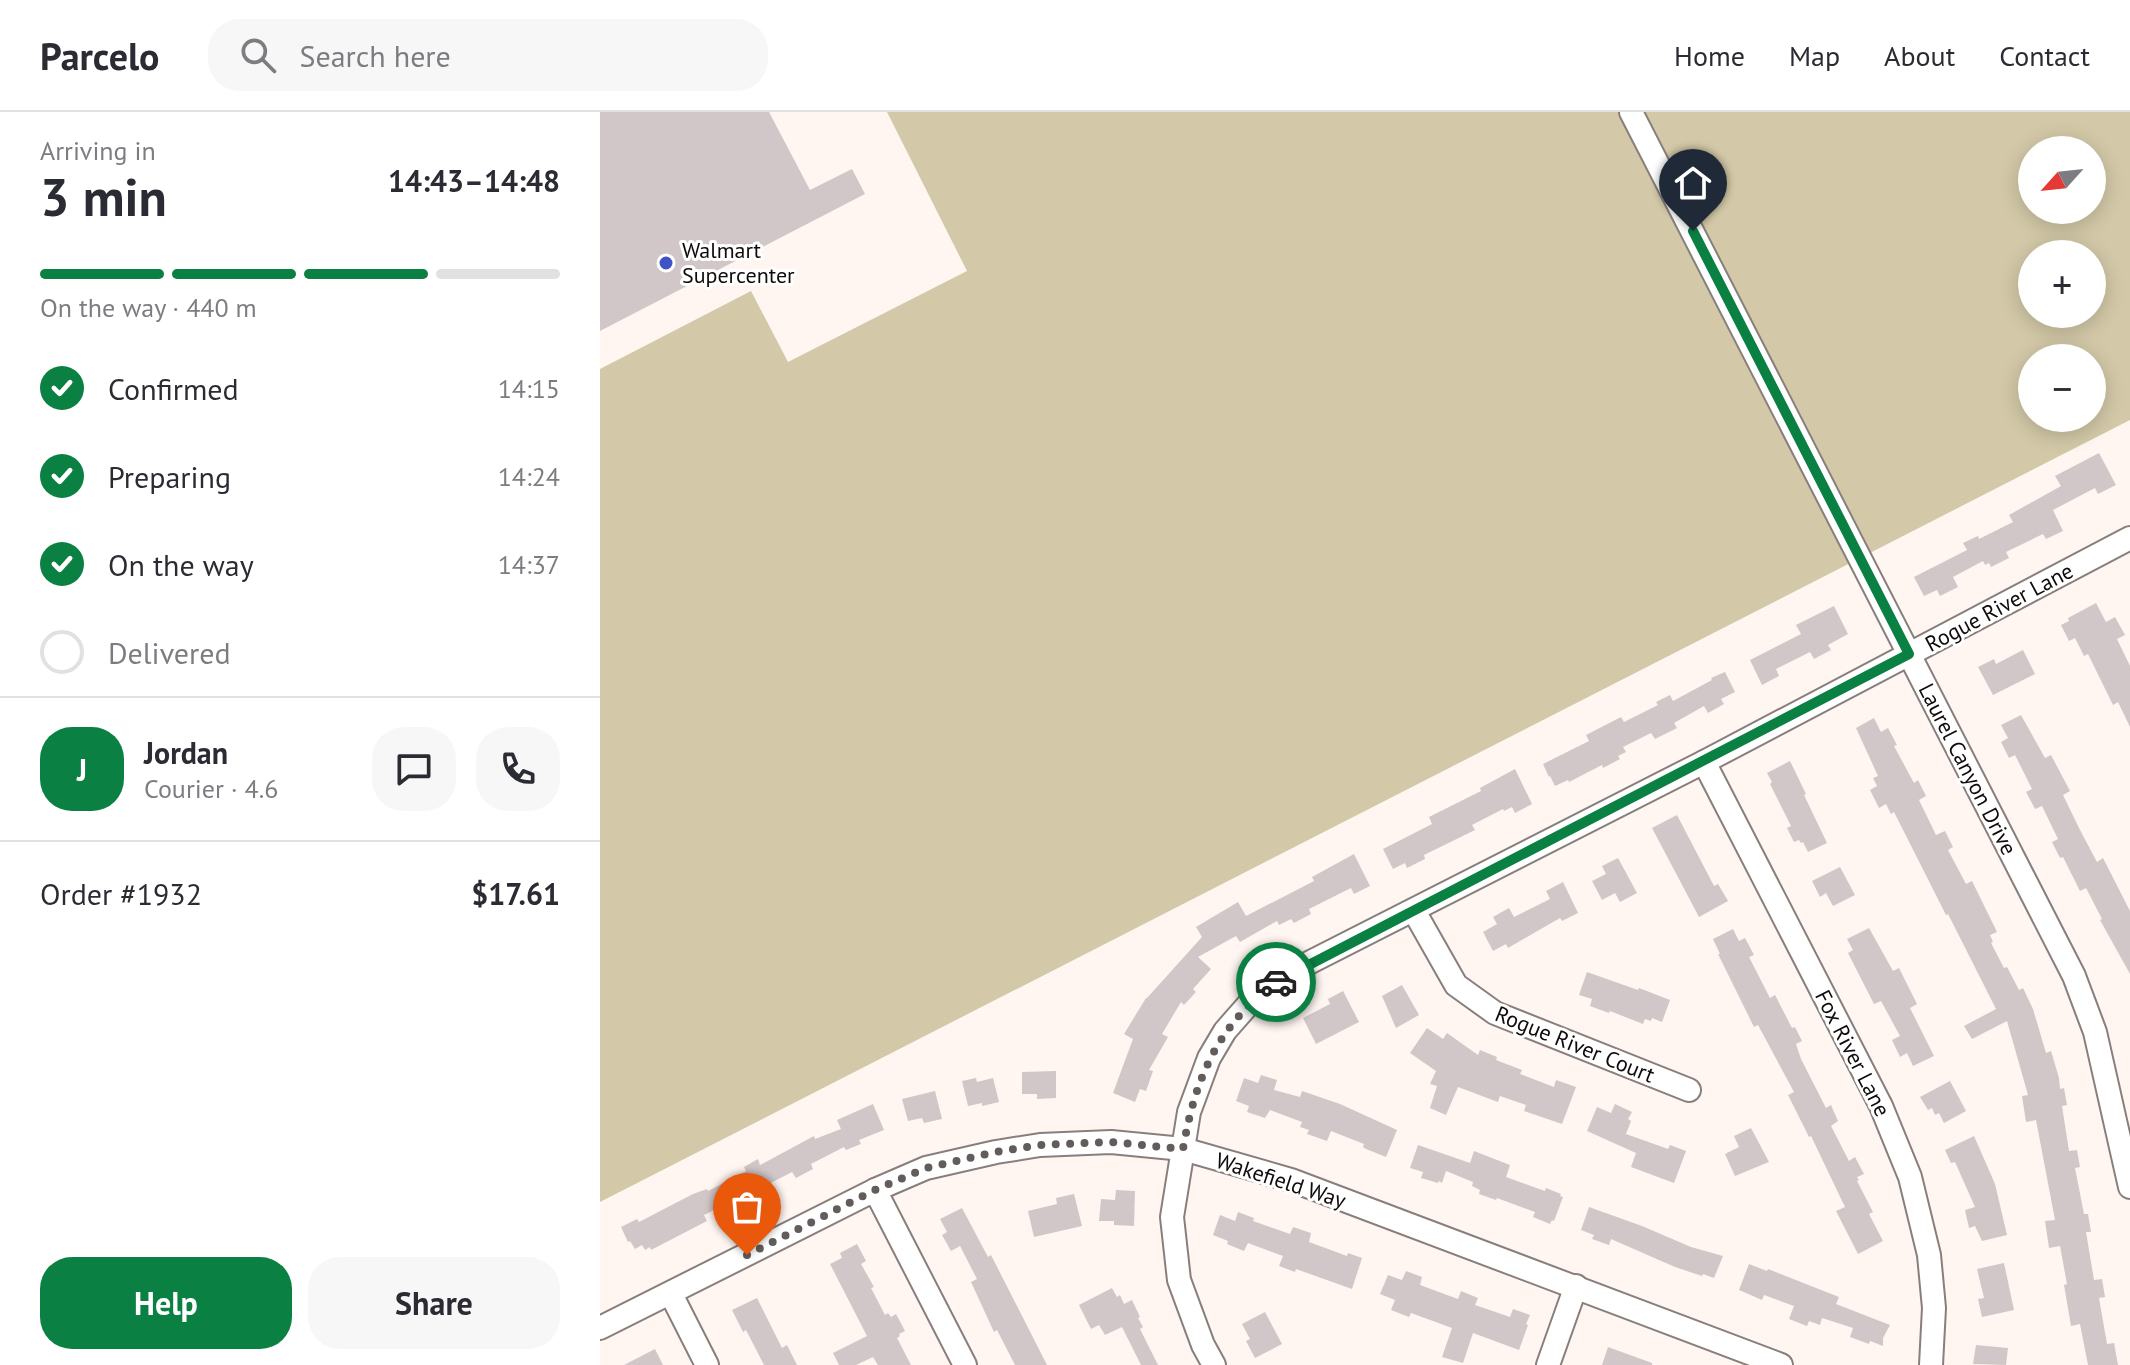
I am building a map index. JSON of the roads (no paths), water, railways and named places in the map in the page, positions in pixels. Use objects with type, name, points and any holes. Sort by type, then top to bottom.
[{"type":"street","name":"Laurel Canyon Drive","points":[[1631,112],[2074,976],[2095,1032],[2130,1187]]},
{"type":"street","name":"Rogue River Lane","points":[[1214,1365],[1203,1345],[1179,1280],[1172,1217],[1189,1112],[1209,1058],[1225,1031],[1254,998],[1283,976],[1704,762],[2130,538]]},
{"type":"street","name":"Fox River Lane","points":[[1704,762],[1881,1106],[1910,1177],[1929,1255],[1934,1308],[1931,1365]]},
{"type":"street","name":"Rogue River Court","points":[[1414,911],[1456,985],[1495,1013],[1689,1090]]},
{"type":"street","name":"Wakefield Way","points":[[600,1328],[875,1190],[926,1168],[1040,1145],[1111,1142],[1183,1149],[1291,1180],[1781,1365]]},
{"type":"street","points":[[875,1190],[965,1365]]},
{"type":"street","points":[[1548,1365],[1576,1286]]},
{"type":"street","points":[[671,1294],[707,1365]]},
{"type":"place","name":"Walmart Supercenter","points":[[666,263]]}]
